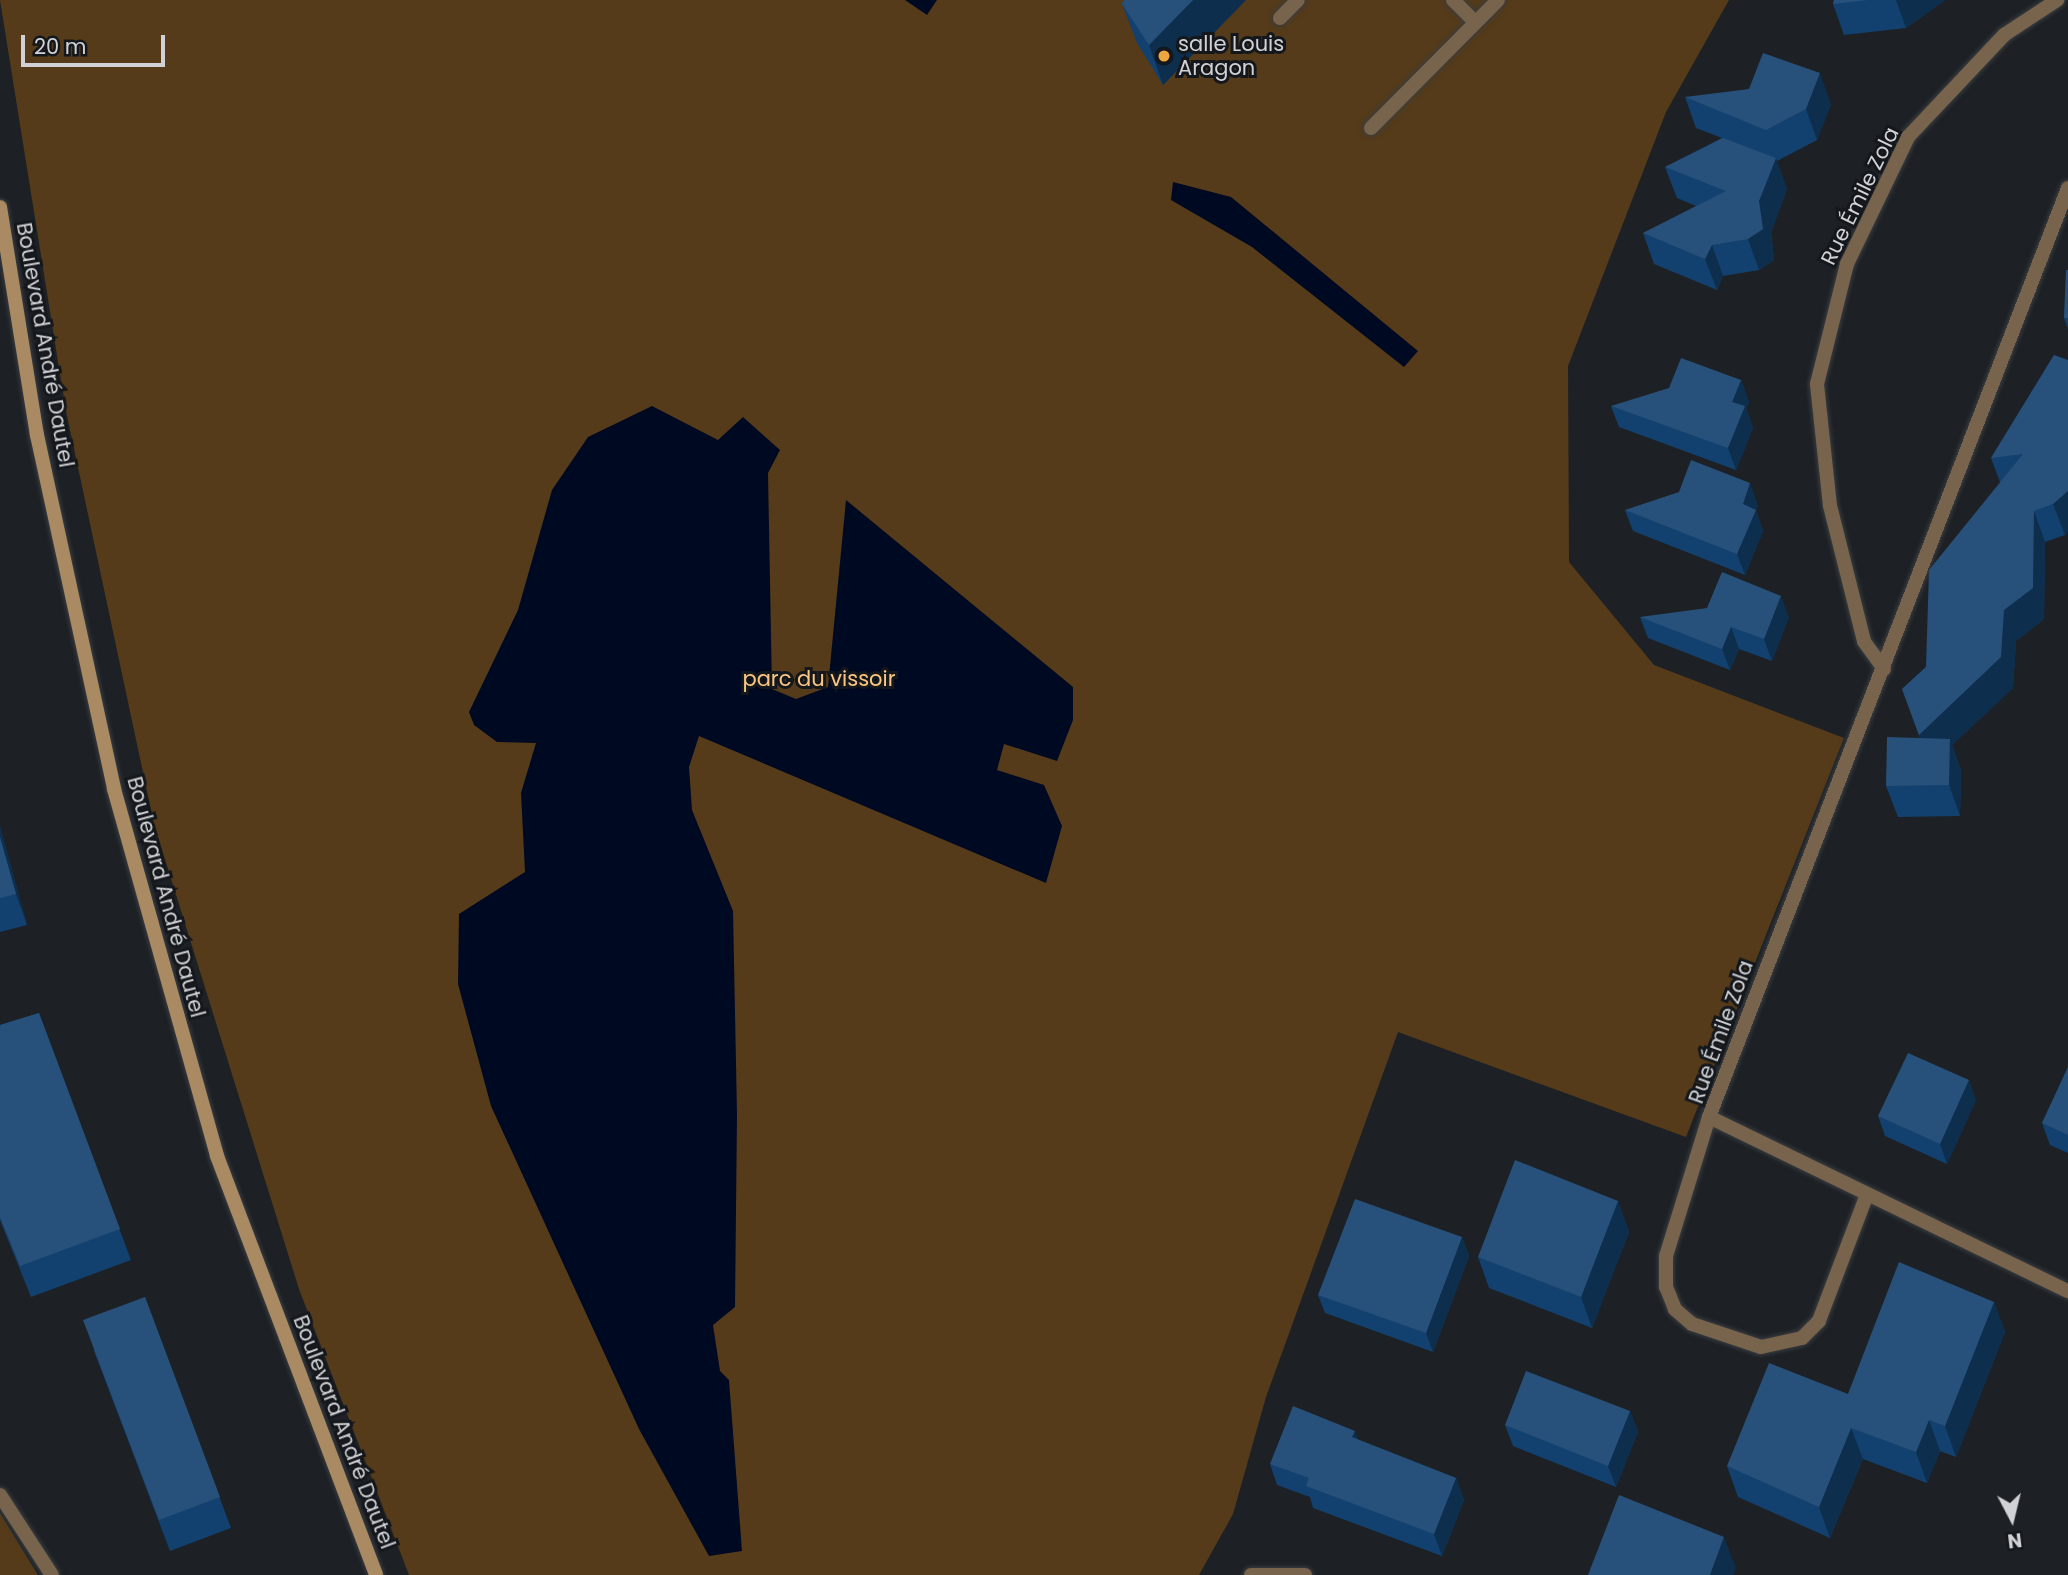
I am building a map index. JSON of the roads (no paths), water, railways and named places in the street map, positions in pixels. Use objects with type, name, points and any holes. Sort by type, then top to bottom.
[{"type":"main road","name":"Boulevard André Dautel","points":[[0,207],[37,435],[114,789],[217,1156],[376,1575]]},
{"type":"street","points":[[1280,18],[1298,0]]},
{"type":"street","points":[[1453,0],[1475,22]]},
{"type":"street","points":[[1371,128],[1498,0]]},
{"type":"street","name":"Rue Émile Zola","points":[[1884,669],[1864,641],[1830,506],[1819,397],[1847,264],[1908,137],[2004,35],[2057,0]]},
{"type":"street","name":"Rue Émile Zola","points":[[2068,188],[1709,1117],[1866,1197],[2068,1291]]},
{"type":"street","points":[[1709,1117],[1666,1256],[1666,1287],[1675,1309],[1692,1324],[1761,1347],[1802,1338],[1819,1321],[1866,1197]]},
{"type":"street","points":[[0,1495],[52,1575]]},
{"type":"street","points":[[1251,1575],[1305,1575]]},
{"type":"water","points":[[905,0],[937,0],[927,15]]},
{"type":"water","points":[[1173,182],[1231,197],[1418,351],[1404,367],[1252,247],[1171,200]]},
{"type":"water","points":[[652,406],[718,440],[743,417],[780,450],[768,473],[772,689],[796,699],[828,687],[846,500],[1073,687],[1073,720],[1057,761],[1004,744],[997,770],[1044,785],[1062,826],[1046,883],[699,736],[689,767],[692,810],[733,911],[737,1114],[735,1307],[713,1325],[720,1371],[729,1380],[742,1551],[709,1556],[639,1429],[491,1106],[458,984],[459,914],[525,872],[521,793],[536,743],[497,742],[474,725],[469,712],[518,610],[552,490],[588,437]]},
{"type":"place","name":"salle Louis Aragon","points":[[1164,56]]},
{"type":"park label","name":"parc du vissoir","points":[[819,679]]}]
